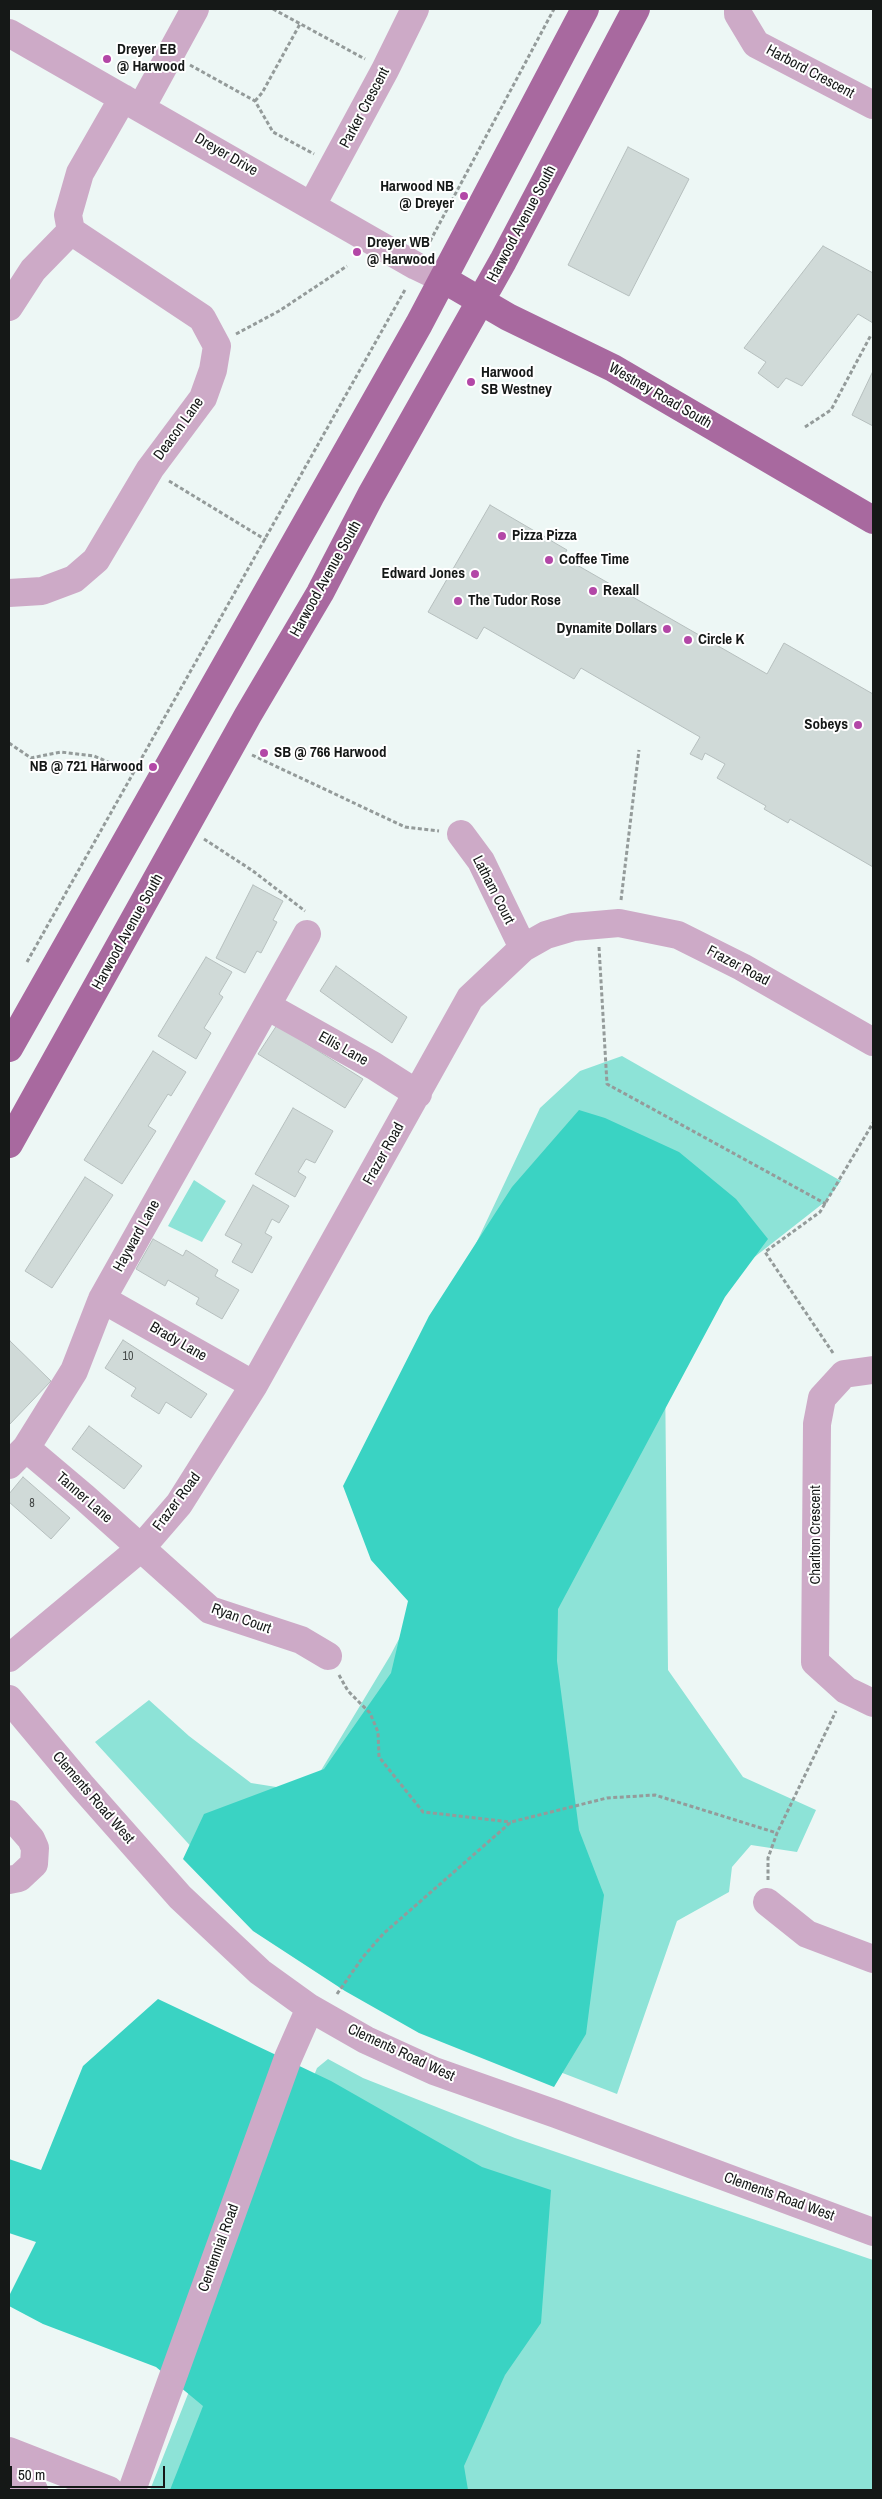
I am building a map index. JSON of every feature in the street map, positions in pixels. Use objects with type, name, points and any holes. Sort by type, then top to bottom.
[{"type":"main road","points":[[9,1048],[443,279],[585,9]]},
{"type":"main road","name":"Harwood Avenue South","points":[[9,1144],[234,741],[320,593],[371,495],[480,301],[636,9]]},
{"type":"main road","name":"Westney Road South","points":[[443,279],[480,301],[613,368],[873,520]]},
{"type":"street","points":[[194,9],[170,53],[80,173],[68,215],[71,231],[202,318],[217,346]]},
{"type":"street","name":"Parker Crescent","points":[[312,205],[385,70],[415,9]]},
{"type":"street","name":"Harbord Crescent","points":[[738,9],[738,14],[756,44],[873,105]]},
{"type":"street","name":"Dreyer Drive","points":[[9,33],[416,266],[443,279]]},
{"type":"street","points":[[9,307],[34,270],[71,231]]},
{"type":"street","name":"Deacon Lane","points":[[9,593],[42,590],[74,579],[96,560],[150,469],[203,398],[213,370],[217,346]]},
{"type":"street","name":"Latham Court","points":[[461,834],[481,861],[523,948]]},
{"type":"street","name":"Frazer Road","points":[[9,1658],[141,1548],[179,1504],[254,1386],[470,998],[523,948],[546,935],[573,927],[608,924],[678,935],[742,967],[873,1042]]},
{"type":"street","name":"Hayward Lane","points":[[17,1456],[74,1371],[102,1299],[307,934]]},
{"type":"street","name":"Ellis Lane","points":[[267,1006],[374,1066],[418,1094]]},
{"type":"street","name":"Brady Lane","points":[[102,1299],[254,1386]]},
{"type":"street","points":[[844,1374],[873,1370]]},
{"type":"street","name":"Charlton Crescent","points":[[844,1374],[822,1398],[817,1424],[815,1662],[846,1690],[873,1703]]},
{"type":"street","name":"Tanner Lane","points":[[17,1456],[141,1548]]},
{"type":"street","name":"Ryan Court","points":[[141,1548],[210,1610],[301,1640],[328,1656]]},
{"type":"street","name":"Clements Road West","points":[[9,1699],[81,1785],[180,1897],[260,1972],[310,2008],[366,2040],[434,2071],[556,2114],[873,2232]]},
{"type":"street","points":[[9,1814],[31,1839],[35,1848],[34,1864],[19,1878],[9,1880]]},
{"type":"street","points":[[767,1902],[807,1934],[873,1959]]},
{"type":"street","name":"Centennial Road","points":[[132,2490],[288,2058],[310,2008]]},
{"type":"street","points":[[9,2451],[108,2490]]},
{"type":"street","points":[[9,2480],[34,2490]]},
{"type":"path","points":[[273,9],[385,70]]},
{"type":"path","points":[[434,233],[554,9]]},
{"type":"path","points":[[255,101],[262,94],[300,24]]},
{"type":"path","points":[[170,53],[255,101],[273,132],[334,164]]},
{"type":"path","points":[[217,346],[279,312],[347,266]]},
{"type":"path","points":[[23,970],[399,302]]},
{"type":"path","points":[[805,427],[831,410],[871,335]]},
{"type":"path","points":[[150,469],[266,540]]},
{"type":"path","points":[[234,741],[257,759],[406,827],[461,834]]},
{"type":"path","points":[[9,744],[31,758],[61,752],[94,756],[157,786]]},
{"type":"path","points":[[638,750],[608,924],[607,1084],[826,1204]]},
{"type":"path","points":[[187,825],[211,844],[253,871],[306,912],[307,934]]},
{"type":"path","points":[[844,1374],[831,1350],[765,1252],[820,1212],[873,1123]]},
{"type":"path","points":[[328,1656],[348,1691],[370,1713],[378,1732],[379,1757],[423,1812],[511,1822],[607,1798],[655,1795],[777,1833]]},
{"type":"path","points":[[767,1902],[768,1858],[777,1833],[846,1690]]},
{"type":"path","points":[[337,1994],[363,1957],[383,1934],[511,1822]]},
{"type":"shaded area","points":[[622,1056],[841,1181],[826,1201],[706,1295],[665,1369],[668,1670],[743,1777],[816,1810],[797,1852],[751,1845],[732,1867],[729,1892],[677,1921],[617,2094],[376,2001],[264,1926],[95,1742],[149,1700],[189,1736],[251,1783],[308,1792],[390,1656],[448,1546],[355,1500],[540,1108],[580,1071]]},
{"type":"shaded area","points":[[579,1110],[605,1118],[679,1152],[736,1199],[768,1239],[725,1297],[558,1609],[557,1661],[579,1830],[604,1895],[586,2034],[554,2087],[419,2033],[345,1991],[253,1931],[183,1859],[204,1814],[324,1769],[391,1673],[408,1601],[371,1560],[343,1486],[429,1316],[512,1187]]},
{"type":"shaded area","points":[[194,1180],[226,1201],[202,1242],[168,1226]]},
{"type":"shaded area","points":[[158,1999],[331,2081],[482,2167],[551,2190],[541,2323],[505,2375],[464,2466],[468,2490],[170,2490],[203,2406],[156,2367],[43,2324],[9,2306],[9,2296],[36,2242],[9,2233],[9,2159],[41,2170],[83,2066]]},
{"type":"shaded area","points":[[328,2059],[363,2078],[515,2138],[873,2260],[873,2490],[150,2490],[317,2068]]},
{"type":"building","points":[[628,147],[689,179],[629,296],[568,265]]},
{"type":"building","points":[[823,246],[873,273],[873,323],[858,314],[802,386],[786,378],[778,388],[758,373],[766,362],[744,348]]},
{"type":"building","points":[[873,371],[873,426],[852,415]]},
{"type":"building","points":[[490,505],[567,550],[563,557],[767,674],[784,643],[873,694],[873,867],[790,819],[788,823],[764,809],[766,806],[717,778],[725,764],[705,753],[702,760],[690,754],[700,737],[581,668],[574,679],[484,627],[477,639],[428,612]]},
{"type":"building","points":[[253,885],[283,901],[273,920],[277,922],[261,953],[257,951],[245,973],[216,958]]},
{"type":"building","points":[[206,957],[232,972],[219,994],[223,997],[204,1028],[211,1033],[196,1059],[158,1036]]},
{"type":"building","points":[[336,966],[407,1017],[392,1043],[320,991]]},
{"type":"building","points":[[277,1025],[363,1079],[345,1108],[258,1054]]},
{"type":"building","points":[[153,1051],[186,1072],[171,1096],[168,1094],[148,1126],[156,1131],[122,1184],[84,1160]]},
{"type":"building","points":[[293,1108],[333,1131],[315,1163],[306,1159],[298,1172],[306,1177],[295,1197],[255,1174]]},
{"type":"building","points":[[85,1177],[113,1195],[52,1288],[25,1271]]},
{"type":"building","points":[[253,1185],[289,1206],[279,1223],[272,1219],[265,1233],[272,1237],[252,1273],[232,1262],[242,1244],[225,1235]]},
{"type":"building","points":[[153,1239],[183,1256],[186,1250],[218,1270],[215,1276],[239,1290],[222,1319],[196,1304],[199,1298],[168,1280],[165,1286],[136,1269]]},
{"type":"building","points":[[123,1340],[207,1394],[191,1418],[166,1402],[159,1414],[131,1396],[136,1388],[105,1368]]},
{"type":"building","points":[[9,1342],[51,1381],[9,1425]]},
{"type":"building","points":[[89,1426],[142,1466],[124,1489],[72,1449]]},
{"type":"building","points":[[23,1477],[70,1518],[51,1539],[9,1502],[9,1494]]},
{"type":"place","name":"Dreyer EB @ Harwood","points":[[107,59]]},
{"type":"place","name":"Harwood NB @ Dreyer","points":[[464,196]]},
{"type":"place","name":"Dreyer WB @ Harwood","points":[[357,252]]},
{"type":"place","name":"Harwood SB Westney","points":[[471,382]]},
{"type":"place","name":"Pizza Pizza","points":[[502,536]]},
{"type":"place","name":"Coffee Time","points":[[549,560]]},
{"type":"place","name":"Edward Jones","points":[[475,574]]},
{"type":"place","name":"Rexall","points":[[593,591]]},
{"type":"place","name":"The Tudor Rose","points":[[458,601]]},
{"type":"place","name":"Dynamite Dollars","points":[[667,629]]},
{"type":"place","name":"Circle K","points":[[688,640]]},
{"type":"place","name":"Sobeys","points":[[858,725]]},
{"type":"place","name":"SB @ 766 Harwood","points":[[264,753]]},
{"type":"place","name":"NB @ 721 Harwood","points":[[153,767]]}]
